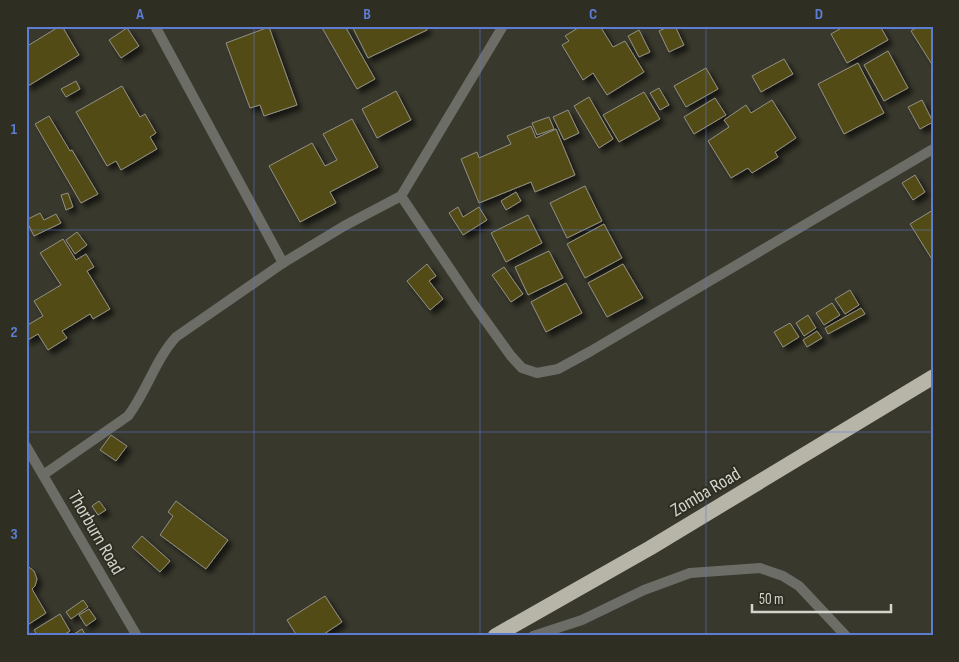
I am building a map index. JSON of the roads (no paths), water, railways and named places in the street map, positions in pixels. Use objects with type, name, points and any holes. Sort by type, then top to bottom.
[{"type":"highway","name":"Zomba Road","points":[[495,636],[650,548],[933,377]]},
{"type":"street","points":[[154,26],[283,262]]},
{"type":"street","points":[[43,475],[128,416],[136,406],[168,346],[176,337],[283,262],[344,226],[401,196],[503,26]]},
{"type":"street","points":[[401,196],[511,356],[522,368],[537,373],[558,369],[591,351],[933,149]]},
{"type":"street","name":"Thorburn Road","points":[[26,446],[137,636]]},
{"type":"street","points":[[533,636],[582,620],[644,590],[690,572],[760,568],[783,576],[799,586],[846,636]]}]
